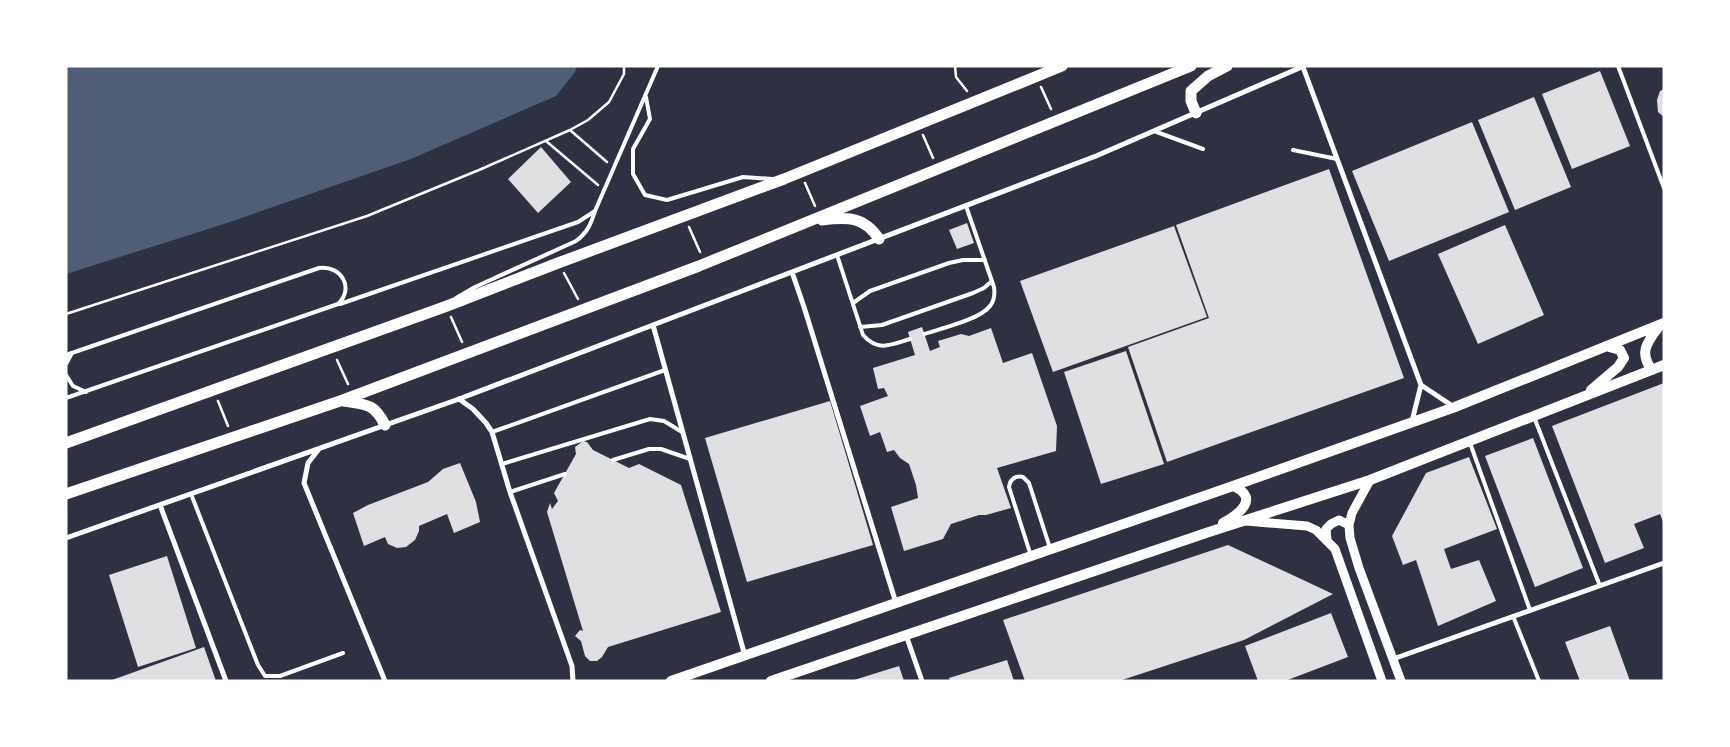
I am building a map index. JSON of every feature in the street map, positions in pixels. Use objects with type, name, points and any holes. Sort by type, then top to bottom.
[{"type":"main road","points":[[66,443],[447,306],[800,173],[1062,66]]},
{"type":"main road","points":[[66,494],[348,398],[705,264],[1191,66]]},
{"type":"main road","points":[[1196,113],[1191,100],[1191,91],[1208,76],[1227,66]]},
{"type":"main road","points":[[806,222],[842,218],[857,220],[873,230],[879,239]]},
{"type":"main road","points":[[671,681],[1455,407],[1662,324]]},
{"type":"main road","points":[[1652,370],[1647,363],[1645,354],[1647,345],[1662,324]]},
{"type":"main road","points":[[1584,395],[1618,368],[1624,358],[1620,350],[1606,346]]},
{"type":"main road","points":[[771,681],[1209,532],[1370,480],[1664,365]]},
{"type":"main road","points":[[348,398],[376,409],[385,425]]},
{"type":"main road","points":[[66,438],[92,435]]},
{"type":"main road","points":[[66,450],[92,435]]},
{"type":"main road","points":[[1209,532],[1237,515],[1243,508],[1246,501],[1245,497],[1240,490],[1233,486]]},
{"type":"street","points":[[66,538],[459,399],[653,326],[1096,156],[1304,67],[1422,385],[1412,422]]},
{"type":"street","points":[[792,272],[896,603]]},
{"type":"street","points":[[653,326],[745,656]]},
{"type":"street","points":[[1422,385],[1455,407]]},
{"type":"street","points":[[459,399],[473,409],[492,432],[510,492],[572,666],[573,681]]},
{"type":"street","points":[[319,448],[308,463],[304,483],[385,681]]},
{"type":"street","points":[[1370,480],[1352,512],[1349,526],[1350,538],[1359,568],[1401,681]]},
{"type":"street","points":[[160,505],[226,681]]},
{"type":"street","points":[[1327,540],[1326,529],[1330,524],[1339,520],[1349,526]]},
{"type":"street","points":[[1246,521],[1307,526],[1316,530],[1336,549],[1382,681]]},
{"type":"street","points":[[1393,659],[1664,564]]},
{"type":"street","points":[[906,635],[922,681]]},
{"type":"lane","points":[[447,306],[457,296],[576,241],[588,230],[658,66]]},
{"type":"lane","points":[[1039,75],[1053,66]]},
{"type":"lane","points":[[1618,66],[1664,188]]},
{"type":"lane","points":[[646,97],[650,119],[633,149],[633,174],[645,195],[667,200],[743,177],[784,179]]},
{"type":"lane","points":[[1154,131],[1203,149]]},
{"type":"lane","points":[[1293,150],[1338,159]]},
{"type":"lane","points":[[924,334],[985,312],[993,301],[995,294],[992,281],[966,206]]},
{"type":"lane","points":[[66,398],[578,222],[595,211]]},
{"type":"lane","points":[[837,255],[860,327],[868,341],[882,346],[910,339]]},
{"type":"lane","points":[[852,303],[870,290],[949,264],[963,260],[985,260]]},
{"type":"lane","points":[[66,355],[319,268],[325,267],[336,270],[344,279],[346,284],[345,295],[338,304]]},
{"type":"lane","points":[[860,327],[882,325],[973,293],[984,288],[992,281]]},
{"type":"lane","points":[[66,364],[73,353]]},
{"type":"lane","points":[[492,432],[665,370]]},
{"type":"lane","points":[[66,375],[73,386],[86,392]]},
{"type":"lane","points":[[1533,415],[1600,586]]},
{"type":"lane","points":[[502,464],[650,419],[664,422],[683,432]]},
{"type":"lane","points":[[1470,441],[1530,610]]},
{"type":"lane","points":[[613,460],[649,448],[661,448],[690,459]]},
{"type":"lane","points":[[510,492],[564,474]]},
{"type":"lane","points":[[1031,556],[1009,487],[1015,477],[1023,477],[1029,483],[1051,549]]},
{"type":"lane","points":[[191,494],[258,665],[265,676],[280,676],[343,653]]},
{"type":"lane","points":[[1513,616],[1539,681]]},
{"type":"path","points":[[66,314],[367,216],[546,141],[588,120],[609,102],[624,74],[624,66]]},
{"type":"path","points":[[956,66],[956,77],[977,100]]},
{"type":"path","points":[[1039,75],[1056,121]]},
{"type":"path","points":[[918,125],[938,169]]},
{"type":"path","points":[[570,130],[614,169]]},
{"type":"path","points":[[546,141],[604,190]]},
{"type":"path","points":[[800,173],[820,216]]},
{"type":"path","points":[[684,216],[705,264]]},
{"type":"path","points":[[558,263],[584,309]]},
{"type":"path","points":[[447,306],[467,353]]},
{"type":"path","points":[[332,347],[348,398]]},
{"type":"path","points":[[213,390],[233,438]]},
{"type":"water","points":[[66,66],[577,66],[575,72],[556,96],[411,159],[224,224],[66,274]]},
{"type":"building","points":[[1600,71],[1630,146],[1572,169],[1542,94]]},
{"type":"building","points":[[1664,89],[1664,117],[1658,112],[1657,100],[1660,91]]},
{"type":"building","points":[[1534,97],[1571,187],[1515,210],[1478,120]]},
{"type":"building","points":[[1472,122],[1509,212],[1389,261],[1352,171]]},
{"type":"building","points":[[541,147],[571,182],[538,213],[508,179]]},
{"type":"building","points":[[1329,169],[1404,378],[1167,462],[1128,347],[1209,318],[1176,225]]},
{"type":"building","points":[[967,223],[974,243],[957,249],[949,230]]},
{"type":"building","points":[[1505,225],[1544,315],[1478,344],[1438,254]]},
{"type":"building","points":[[1174,226],[1207,317],[1053,372],[1020,281]]},
{"type":"building","points":[[922,327],[930,351],[940,347],[938,341],[961,334],[969,336],[991,328],[1003,363],[1032,353],[1057,426],[1056,451],[997,468],[1011,508],[951,524],[943,539],[904,551],[891,507],[918,498],[916,485],[909,464],[900,458],[894,450],[887,452],[880,432],[870,436],[860,406],[888,396],[884,388],[878,389],[873,368],[915,355],[908,332]]},
{"type":"building","points":[[1126,351],[1164,464],[1101,484],[1064,372]]},
{"type":"building","points":[[1664,383],[1664,524],[1660,514],[1634,524],[1644,548],[1605,563],[1552,426]]},
{"type":"building","points":[[830,401],[873,545],[747,582],[705,438]]},
{"type":"building","points":[[1533,438],[1583,568],[1535,587],[1485,456]]},
{"type":"building","points":[[583,441],[587,442],[593,450],[629,468],[639,464],[681,485],[721,612],[608,647],[597,661],[590,661],[585,656],[581,641],[575,636],[580,630],[583,631],[547,512],[550,503],[552,509],[558,501],[554,493],[576,454],[575,447]]},
{"type":"building","points":[[1469,457],[1497,529],[1444,549],[1451,569],[1479,560],[1496,601],[1438,626],[1416,560],[1403,565],[1392,536],[1426,473]]},
{"type":"building","points":[[460,463],[476,502],[480,522],[454,533],[447,514],[419,526],[415,540],[406,547],[397,548],[388,544],[385,537],[364,546],[353,513],[368,505],[428,482],[443,469]]},
{"type":"building","points":[[1228,545],[1333,594],[1244,640],[1119,681],[1025,681],[1003,620]]},
{"type":"building","points":[[167,556],[196,648],[138,667],[109,575]]},
{"type":"building","points":[[1331,613],[1348,657],[1285,681],[1258,681],[1245,646]]},
{"type":"building","points":[[1610,626],[1630,681],[1580,681],[1565,642]]},
{"type":"building","points":[[204,647],[216,681],[112,681],[112,680]]},
{"type":"building","points":[[1007,660],[1014,681],[950,681],[949,678]]},
{"type":"building","points":[[899,666],[904,681],[854,681],[854,680]]}]
